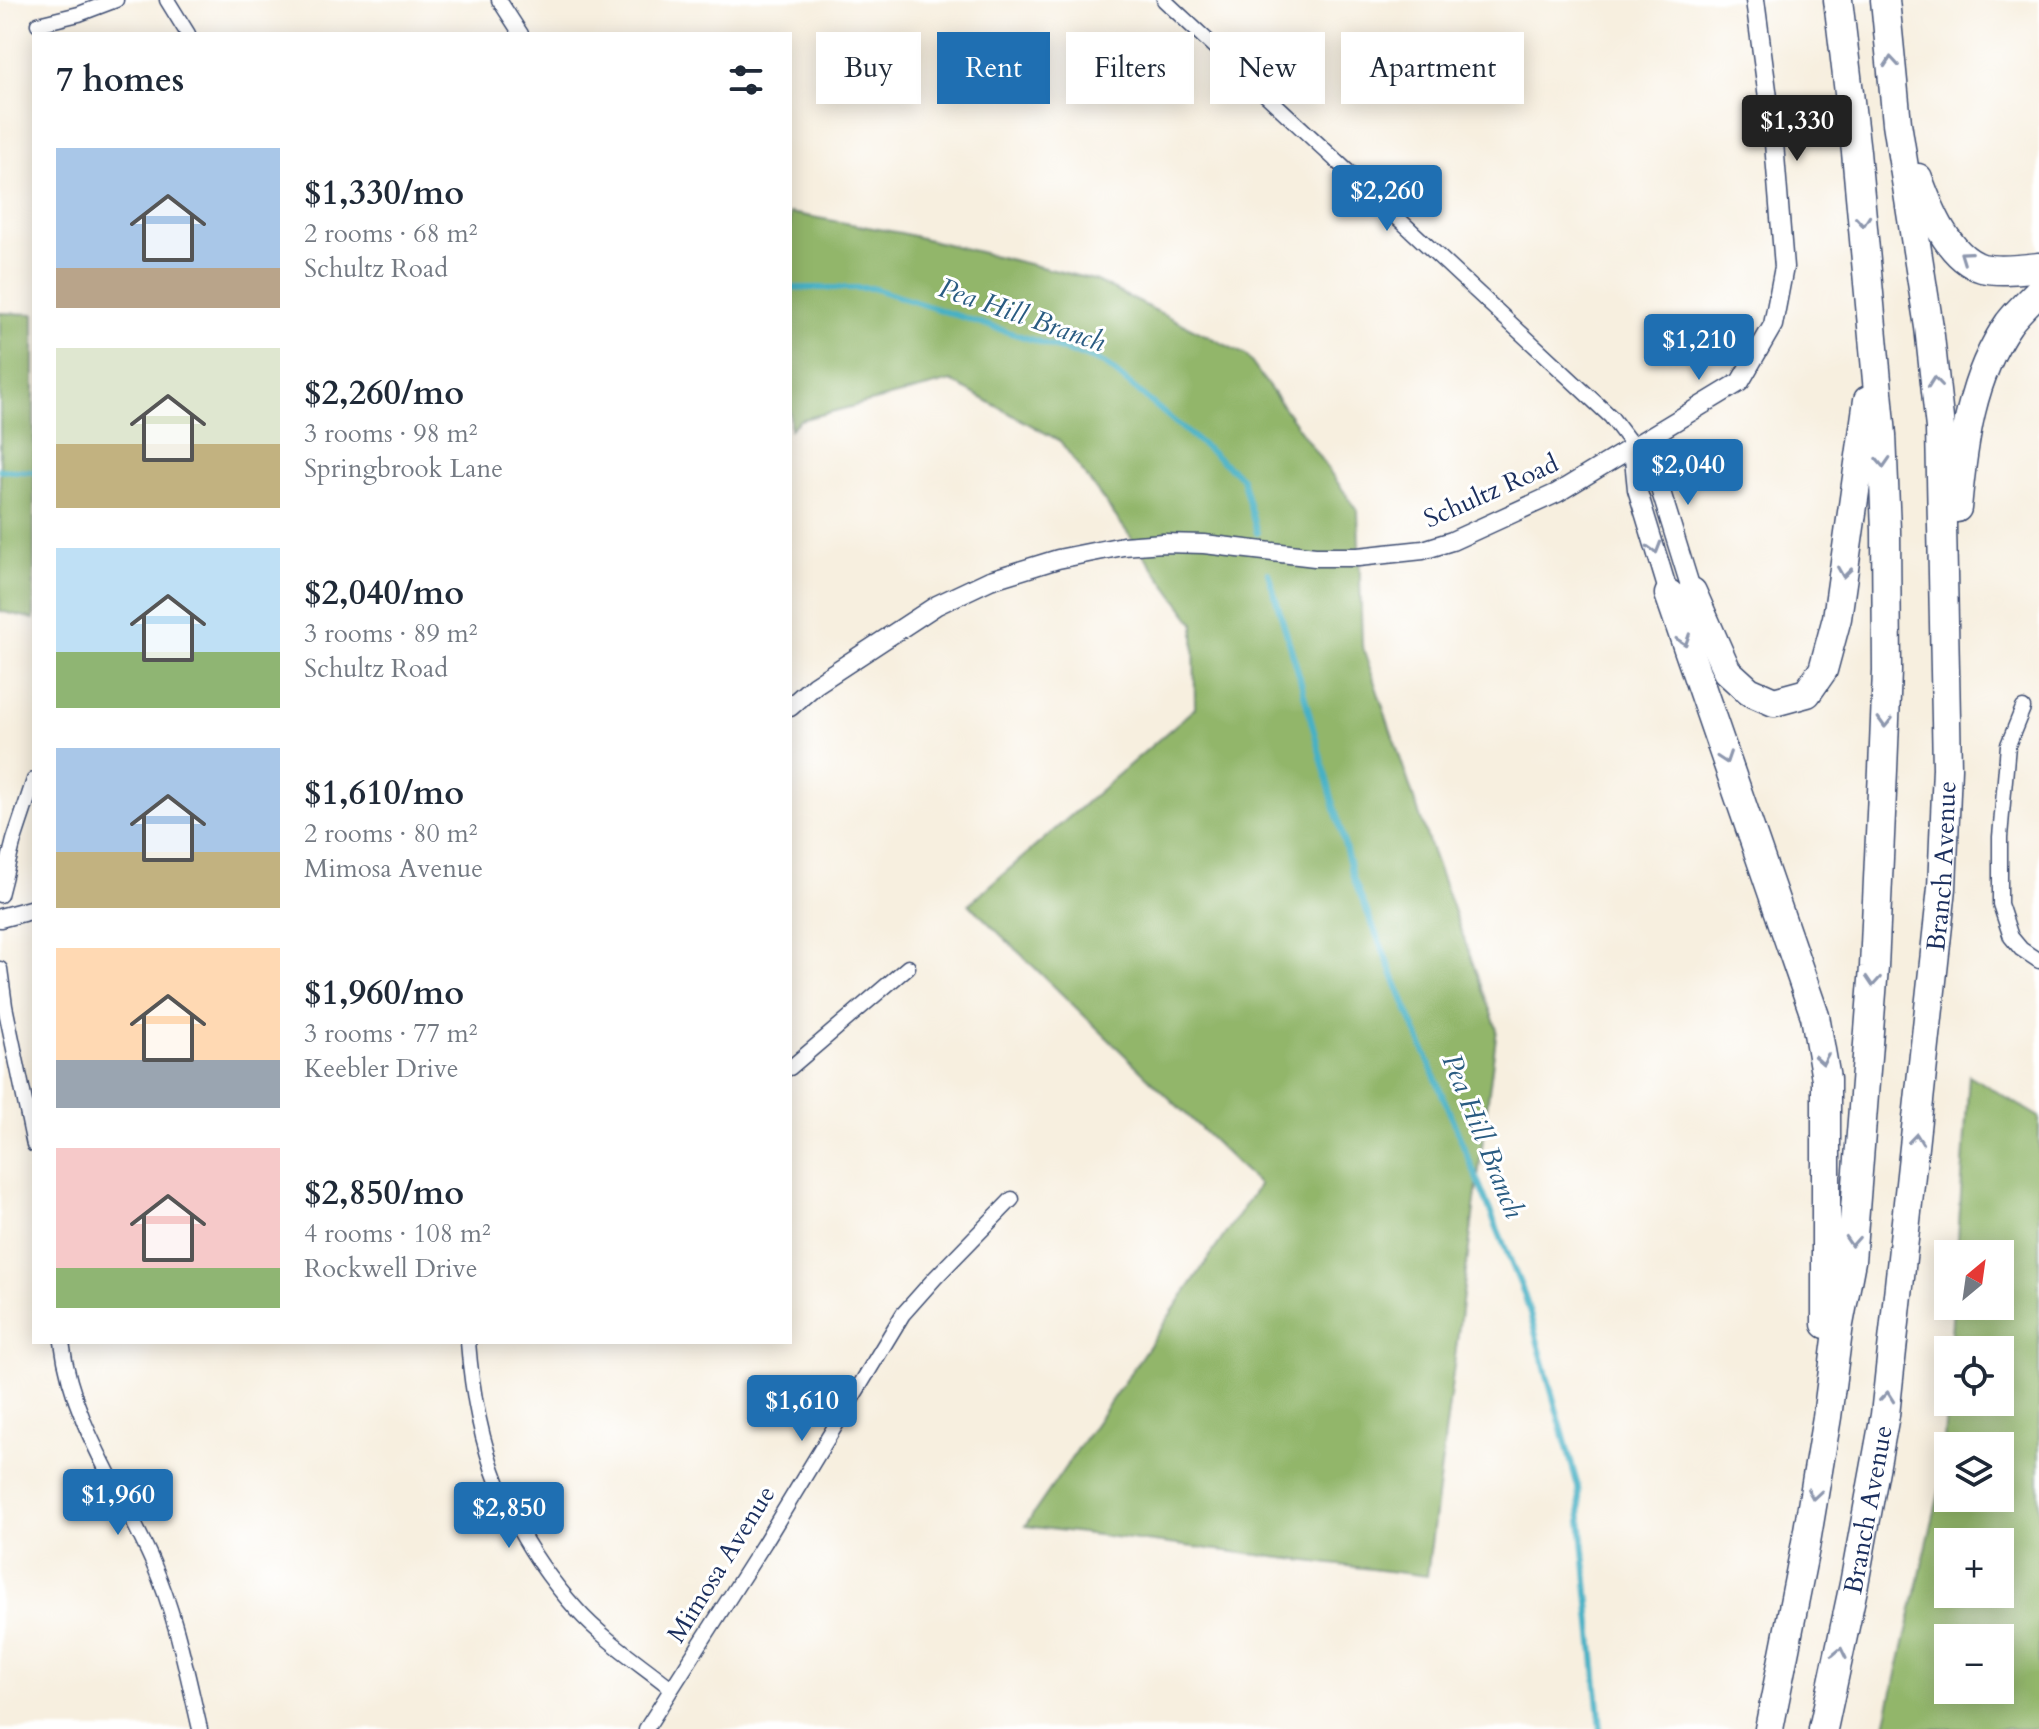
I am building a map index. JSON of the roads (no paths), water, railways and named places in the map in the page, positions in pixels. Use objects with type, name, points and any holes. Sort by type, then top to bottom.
[{"type":"highway","points":[[1823,0],[1847,60]]},
{"type":"highway","name":"Branch Avenue","points":[[1769,1729],[1794,1609],[1851,1261],[1874,967],[1887,671],[1886,530],[1876,356],[1847,60],[1838,0]]},
{"type":"highway","name":"Branch Avenue","points":[[1823,1729],[1885,1415],[1942,888],[1947,768],[1940,428],[1929,327],[1897,123],[1885,0]]},
{"type":"highway","points":[[1897,123],[1931,211],[1951,246],[1981,268],[2039,267]]},
{"type":"highway","points":[[1944,656],[1963,441],[1983,371],[2009,323],[2039,291]]},
{"type":"highway","points":[[1680,593],[1727,671],[1749,691],[1774,702],[1807,693],[1823,670],[1837,618],[1856,473],[1876,356]]},
{"type":"highway","points":[[1680,593],[1815,1016],[1826,1079],[1827,1417]]},
{"type":"street","points":[[38,24],[79,14],[116,0]]},
{"type":"street","points":[[167,0],[187,32]]},
{"type":"street","points":[[499,0],[520,32]]},
{"type":"street","points":[[1164,0],[1611,417],[1633,446],[1637,489],[1680,593]]},
{"type":"street","name":"Schultz Road","points":[[792,705],[815,685],[937,605],[1019,570],[1093,552],[1163,543],[1204,544],[1315,557],[1358,557],[1423,550],[1479,530],[1557,493],[1740,382],[1773,325],[1784,267],[1767,85],[1755,0]]},
{"type":"street","points":[[2023,708],[2008,745],[2000,837],[2000,904],[2011,937],[2021,949],[2039,961]]},
{"type":"street","points":[[0,895],[32,786]]},
{"type":"street","points":[[0,918],[32,910]]},
{"type":"street","points":[[792,1066],[908,967]]},
{"type":"street","points":[[0,969],[32,1135]]},
{"type":"street","name":"Mimosa Avenue","points":[[646,1729],[765,1542],[903,1314],[1012,1199]]},
{"type":"street","points":[[62,1344],[74,1395],[87,1430],[154,1564],[200,1729]]},
{"type":"street","points":[[468,1344],[471,1383],[483,1445],[508,1509],[523,1537],[577,1611],[671,1688]]},
{"type":"waterway","name":"Pea Hill Branch","points":[[792,288],[872,288],[1104,363],[1242,478],[1257,533]]},
{"type":"waterway","name":"Pea Hill Branch","points":[[0,470],[32,472]]},
{"type":"waterway","name":"Pea Hill Branch","points":[[1268,573],[1354,880],[1525,1296],[1578,1487],[1601,1729]]}]
